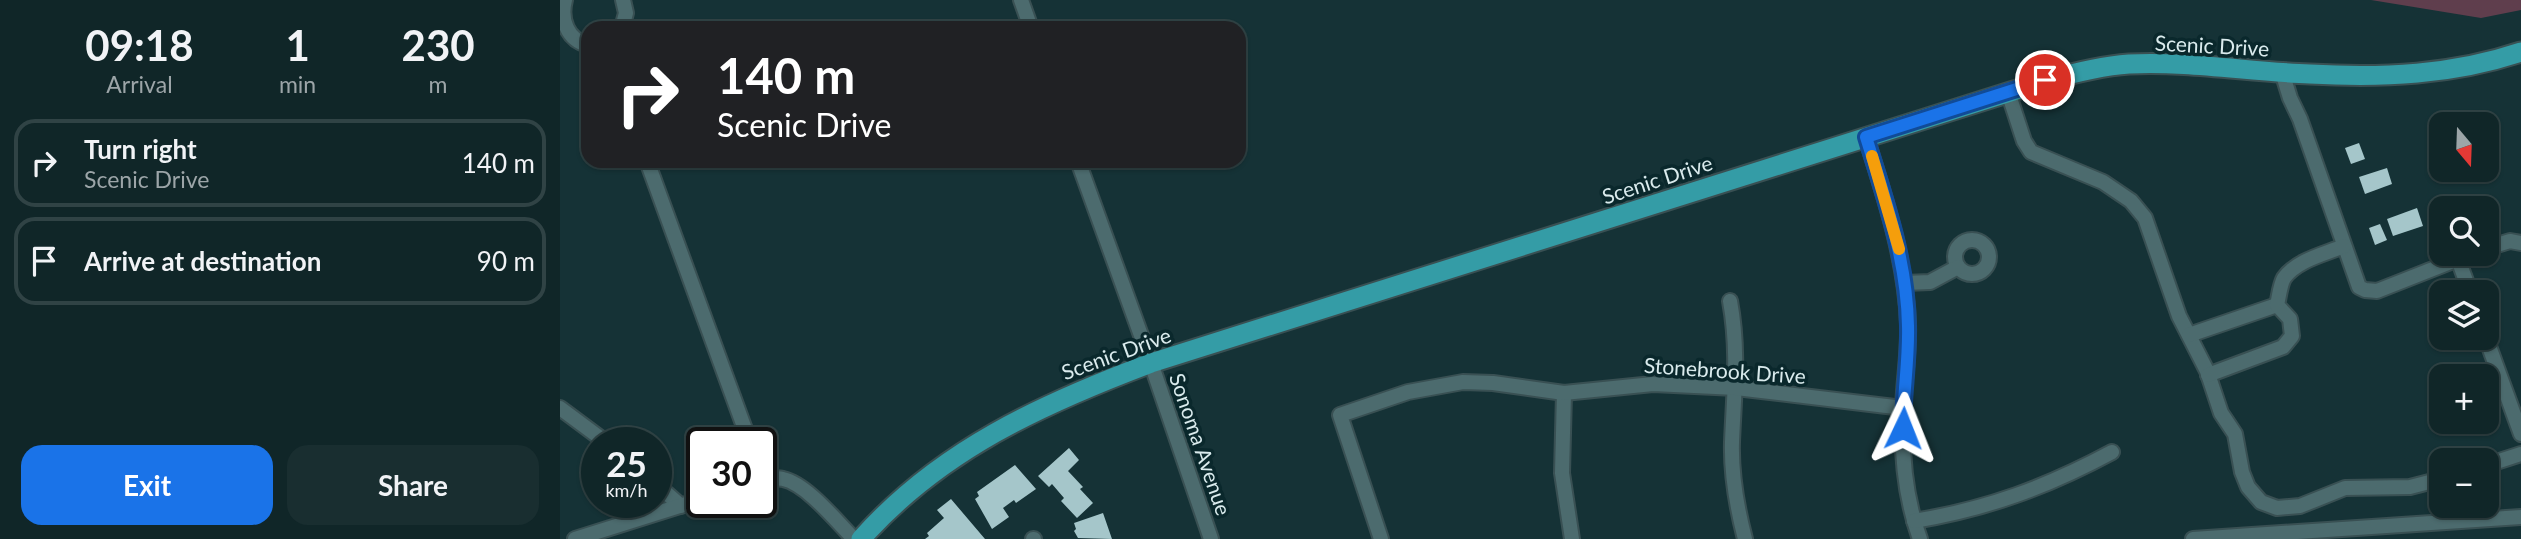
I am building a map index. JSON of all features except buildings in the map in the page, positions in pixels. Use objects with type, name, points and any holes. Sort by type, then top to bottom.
[{"type":"main road","name":"Scenic Drive","points":[[861,539],[912,490],[950,461],[993,433],[1074,392],[1151,363],[2008,92],[2070,74],[2129,64],[2396,76],[2465,67],[2521,52]]},
{"type":"street","points":[[565,0],[562,8],[566,30],[581,42]]},
{"type":"street","points":[[623,0],[626,13],[624,21]]},
{"type":"street","points":[[1021,0],[1028,21]]},
{"type":"street","points":[[2283,72],[2359,287],[2377,290],[2441,266]]},
{"type":"street","points":[[2008,92],[2024,141],[2031,152],[2103,182],[2131,201],[2145,218],[2179,316],[2208,374],[2221,413],[2235,434],[2242,472],[2248,487],[2261,502],[2277,508],[2300,506],[2345,488],[2410,487],[2429,482]]},
{"type":"street","points":[[1866,137],[1895,232],[1905,283],[1908,326],[1903,449],[1913,521],[1920,539]]},
{"type":"street","points":[[650,168],[744,427]]},
{"type":"street","name":"Sonoma Avenue","points":[[1081,168],[1211,539]]},
{"type":"street","points":[[2499,244],[2510,241],[2521,243]]},
{"type":"street","points":[[2277,306],[2283,279],[2296,267],[2344,246]]},
{"type":"street","points":[[1905,283],[1930,282],[1958,267]]},
{"type":"street","points":[[1730,301],[1736,334],[1732,444],[1734,482],[1745,539]]},
{"type":"street","points":[[2189,335],[2277,306]]},
{"type":"street","points":[[2208,374],[2283,348],[2292,336],[2290,319],[2277,306]]},
{"type":"street","points":[[2490,350],[2521,434]]},
{"type":"street","name":"Stonebrook Drive","points":[[1381,539],[1340,415],[1408,392],[1464,382],[1493,383],[1564,393],[1653,384],[1736,388],[1903,408]]},
{"type":"street","points":[[1564,393],[1562,473],[1572,539]]},
{"type":"street","points":[[560,408],[586,427]]},
{"type":"street","points":[[1913,521],[1949,515],[2014,497],[2072,474],[2112,452]]},
{"type":"street","points":[[2499,461],[2521,454]]},
{"type":"street","points":[[777,478],[793,482],[854,539]]},
{"type":"street","points":[[672,498],[681,506]]},
{"type":"street","points":[[575,539],[686,504]]},
{"type":"street","points":[[2193,539],[2521,517]]},
{"type":"shaded area","points":[[2371,0],[2521,0],[2521,10],[2481,18]]},
{"type":"slow traffic","points":[[1872,156],[1899,249]]},
{"type":"route","points":[[1903,428],[1908,326],[1903,268],[1866,137],[2045,80]]}]
